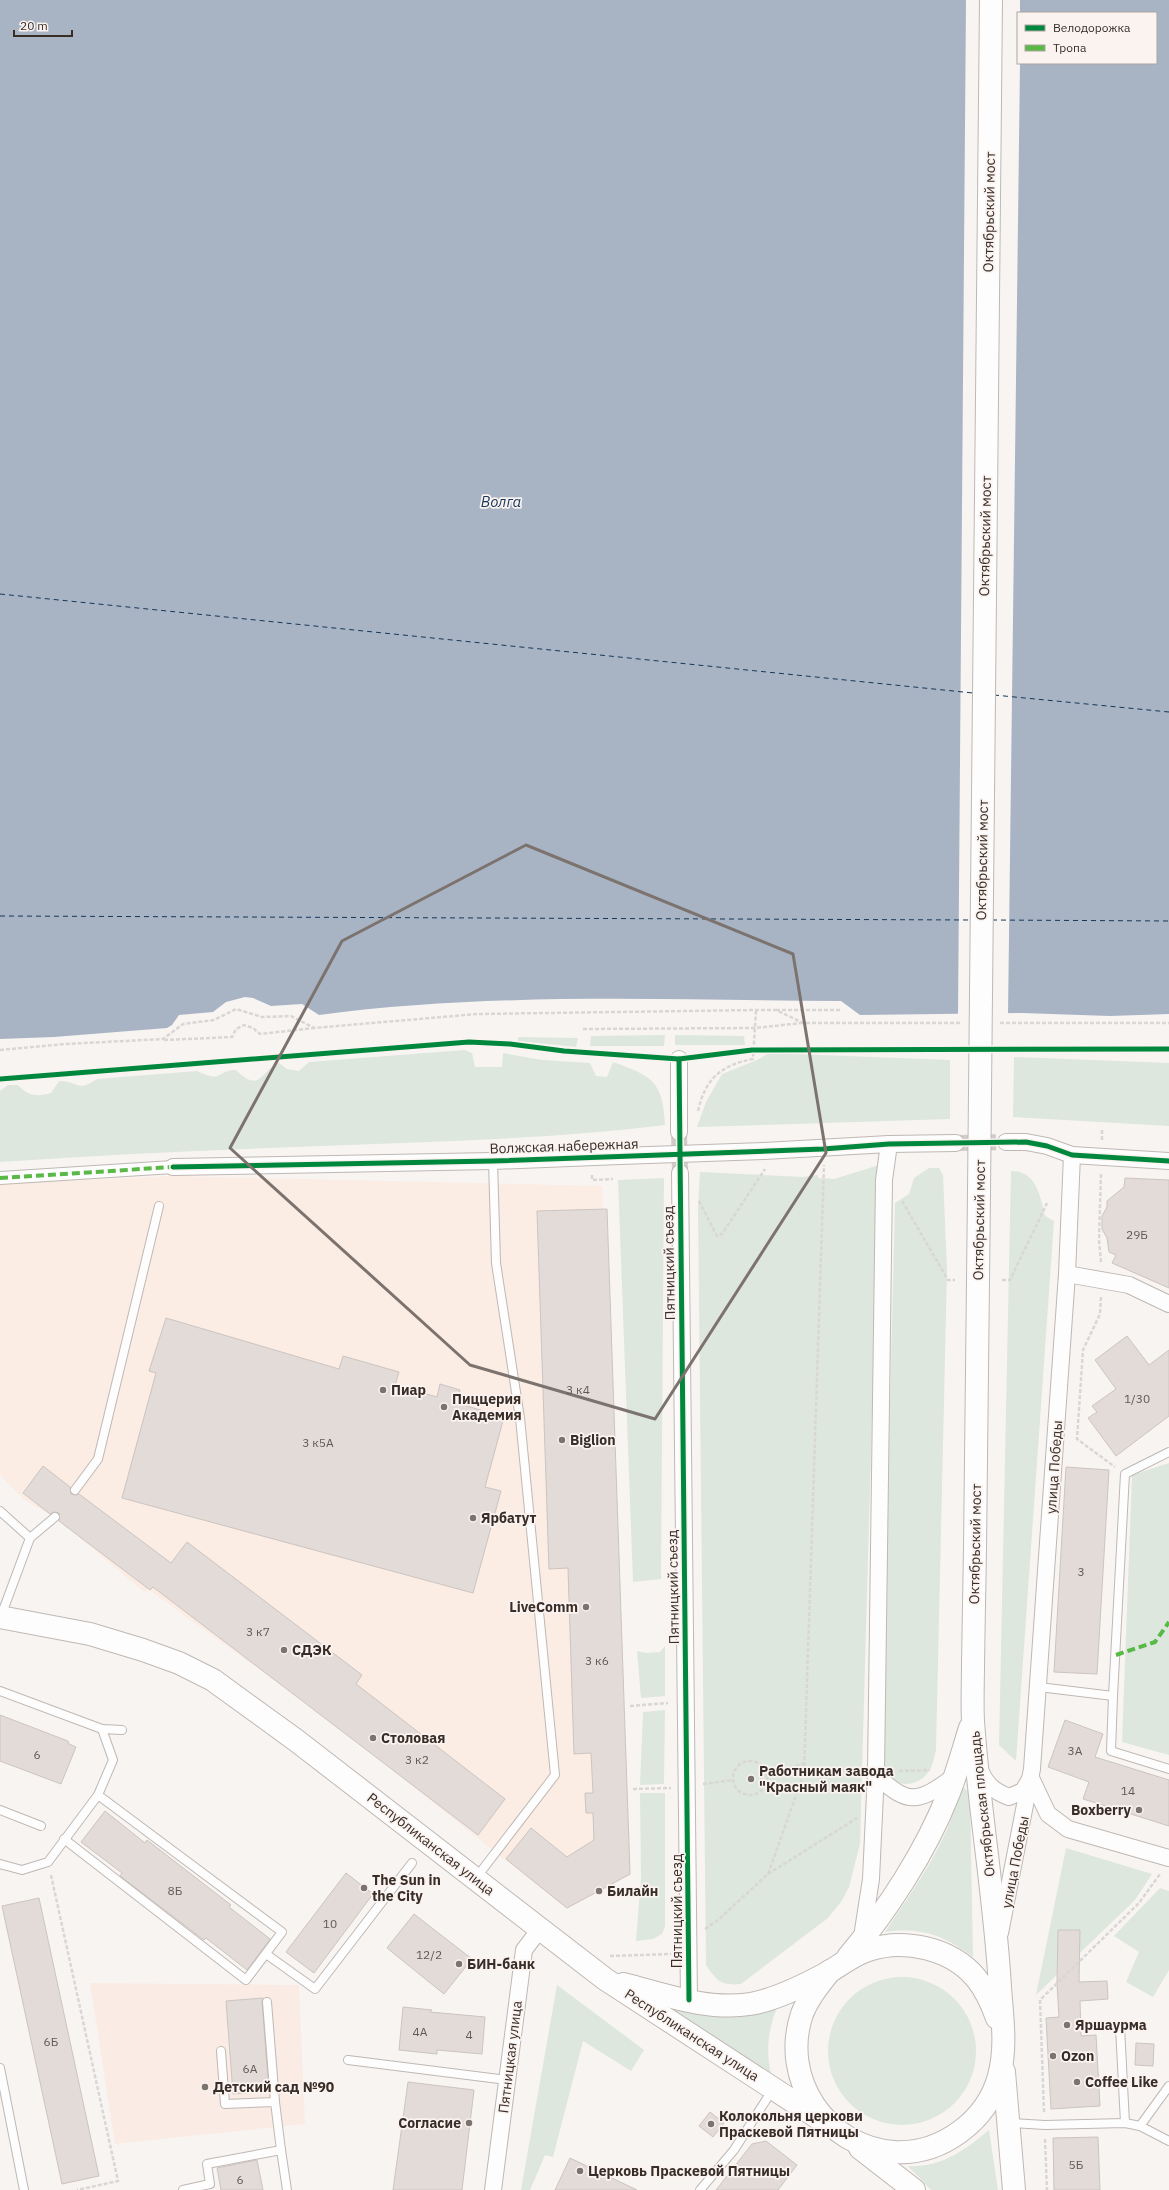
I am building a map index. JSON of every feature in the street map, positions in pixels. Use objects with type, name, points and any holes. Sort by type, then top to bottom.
[{"type":"main road","name":"Октябрьский мост","points":[[973,1720],[991,0]]},
{"type":"main road","name":"Республиканская улица","points":[[0,1617],[90,1634],[143,1650],[179,1663],[213,1680],[297,1741],[605,1979],[774,2088],[843,2135],[914,2190]]},
{"type":"main road","name":"Октябрьская площадь","points":[[973,1720],[998,1946],[1003,2050],[998,2080],[989,2101],[976,2119],[959,2133],[939,2144],[918,2150],[896,2152],[874,2149],[843,2135],[818,2111],[808,2094],[798,2064],[797,2038],[803,2013],[814,1990],[861,1942],[893,1896],[933,1828],[955,1776],[973,1720]]},
{"type":"main road","name":"Октябрьская площадь","points":[[605,1979],[689,2000],[731,2006],[751,2004],[785,1992],[868,1950],[891,1945],[914,1946],[937,1951],[958,1962],[975,1977],[988,1995],[1003,2050]]},
{"type":"main road","points":[[1003,2050],[1007,2123],[1014,2190]]},
{"type":"street","points":[[679,1059],[679,1132]]},
{"type":"street","points":[[1006,1142],[1026,1142],[1047,1146],[1072,1155],[1169,1161]]},
{"type":"street","name":"Волжская набережная","points":[[0,1178],[174,1167],[492,1161],[620,1156],[766,1158],[823,1149],[889,1144],[956,1143]]},
{"type":"street","points":[[861,1942],[871,1879],[876,1776],[884,1180],[889,1144]]},
{"type":"street","name":"улица Победы","points":[[998,1946],[1031,1778],[1039,1687],[1067,1274],[1072,1155]]},
{"type":"street","name":"Пятницкий съезд","points":[[680,1173],[690,1939],[689,2000]]},
{"type":"street","points":[[1067,1274],[1129,1285],[1169,1304]]},
{"type":"street","name":"улица Победы","points":[[978,1765],[985,1781],[995,1792],[1009,1797],[1023,1791],[1031,1778]]},
{"type":"street","points":[[876,1776],[889,1788],[909,1798],[929,1794],[955,1776]]},
{"type":"street","points":[[1031,1778],[1048,1814],[1055,1821],[1068,1829],[1167,1863]]},
{"type":"street","name":"Пятницкая улица","points":[[492,2190],[524,1950],[540,1929]]},
{"type":"lane","points":[[475,1878],[555,1775],[520,1418],[496,1264],[492,1161]]},
{"type":"lane","points":[[75,1490],[98,1460],[159,1206]]},
{"type":"lane","points":[[1169,1452],[1125,1474],[1111,1750],[1169,1769]]},
{"type":"lane","points":[[0,1511],[30,1538]]},
{"type":"lane","points":[[0,1617],[30,1538],[55,1517]]},
{"type":"lane","points":[[1039,1687],[1113,1696]]},
{"type":"lane","points":[[0,1691],[102,1729],[122,1730]]},
{"type":"lane","points":[[0,1864],[22,1870],[48,1862],[98,1795],[113,1760],[102,1729]]},
{"type":"lane","points":[[64,1840],[246,1980],[266,1954],[282,1932],[98,1795]]},
{"type":"lane","points":[[0,1810],[41,1826]]},
{"type":"lane","points":[[266,1954],[315,1989],[412,1863]]},
{"type":"lane","points":[[267,2002],[275,2102],[287,2190]]},
{"type":"lane","points":[[1120,2027],[1125,2123]]},
{"type":"lane","points":[[221,2051],[225,2104],[275,2102]]},
{"type":"lane","points":[[348,2060],[507,2080]]},
{"type":"lane","points":[[0,2068],[24,2190]]},
{"type":"lane","points":[[1140,2126],[1169,2086]]},
{"type":"lane","points":[[700,2190],[734,2150],[774,2088]]},
{"type":"lane","points":[[1007,2123],[1045,2125],[1125,2123],[1140,2126],[1169,2141]]},
{"type":"lane","points":[[183,2190],[210,2184],[208,2164],[281,2150]]},
{"type":"path","points":[[163,1040],[183,1024],[214,1020],[236,1009],[262,1017],[291,1016],[314,1028]]},
{"type":"path","points":[[697,1116],[700,1101],[712,1078],[719,1071],[728,1066],[753,1059],[752,1050],[756,1010]]},
{"type":"path","points":[[776,1010],[803,1023]]},
{"type":"path","points":[[0,1050],[66,1044],[232,1037],[236,1029],[244,1025],[253,1028],[260,1034],[477,1014],[841,1010]]},
{"type":"path","points":[[583,1029],[755,1028],[803,1023],[962,1023]]},
{"type":"path","points":[[994,1023],[1169,1023]]},
{"type":"path","points":[[745,1051],[760,1050]]},
{"type":"path","points":[[1102,1130],[1099,1240],[1102,1279],[1100,1314],[1083,1350],[1077,1439],[1125,1474]]},
{"type":"path","points":[[768,1874],[804,1773],[805,1763],[823,1149]]},
{"type":"path","points":[[697,1198],[717,1236],[722,1234],[766,1158]]},
{"type":"path","points":[[901,1200],[948,1280],[955,1280]]},
{"type":"path","points":[[1002,1280],[1010,1280],[1047,1203]]},
{"type":"path","points":[[630,1706],[671,1702]]},
{"type":"path","points":[[750,1761],[761,1765],[767,1775],[765,1786],[758,1794],[742,1794],[734,1786],[733,1774],[739,1765],[750,1761]]},
{"type":"path","points":[[767,1775],[805,1763]]},
{"type":"path","points":[[701,1784],[733,1780]]},
{"type":"path","points":[[633,1789],[671,1788]]},
{"type":"path","points":[[606,1956],[660,1956],[674,1954],[682,1949],[690,1939],[718,1920],[768,1874],[864,1814]]},
{"type":"path","points":[[48,1862],[118,2181],[77,2190]]},
{"type":"path","points":[[1047,2190],[1040,2000],[1139,1903],[1167,1863]]},
{"type":"highlighted area","points":[[526,845],[793,954],[826,1153],[655,1419],[470,1365],[230,1148],[342,941]]},
{"type":"shaded area","points":[[665,1035],[664,1046],[590,1046],[591,1036]]},
{"type":"shaded area","points":[[675,1035],[744,1036],[745,1045],[675,1045]]},
{"type":"shaded area","points":[[518,1037],[578,1038],[576,1047],[518,1041]]},
{"type":"shaded area","points":[[465,1050],[472,1053],[475,1067],[502,1067],[503,1053],[542,1060],[590,1063],[596,1076],[607,1077],[613,1062],[646,1076],[653,1082],[662,1099],[665,1125],[586,1133],[507,1138],[174,1152],[0,1162],[0,1091],[8,1085],[18,1085],[33,1095],[41,1095],[51,1093],[59,1081],[66,1081],[81,1086],[97,1079],[197,1071],[206,1075],[216,1076],[225,1072],[236,1070],[244,1077],[251,1080],[256,1080],[279,1063],[287,1069],[299,1071],[309,1062]]},
{"type":"shaded area","points":[[769,1053],[950,1060],[950,1119],[697,1127],[706,1102],[722,1074],[757,1060]]},
{"type":"shaded area","points":[[1014,1057],[1169,1063],[1169,1126],[1013,1117]]},
{"type":"shaded area","points":[[879,1165],[860,1844],[849,1887],[841,1902],[828,1918],[741,1984],[729,1984],[717,1979],[706,1965],[698,1206],[700,1172],[803,1177],[818,1175],[818,1178],[834,1179]]},
{"type":"shaded area","points":[[929,1168],[939,1168],[943,1175],[947,1270],[936,1750],[932,1767],[926,1775],[922,1779],[913,1783],[903,1784],[891,1779],[881,1766],[895,1203],[909,1194],[914,1178]]},
{"type":"shaded area","points":[[1011,1171],[1026,1175],[1031,1180],[1039,1193],[1045,1216],[1054,1221],[1016,1761],[999,1745]]},
{"type":"shaded area","points":[[172,1176],[602,1186],[631,1875],[567,1909],[329,1720],[148,1589],[145,1593],[55,1517],[24,1500],[0,1475],[0,1184]]},
{"type":"shaded area","points":[[664,1178],[661,1579],[633,1582],[618,1180]]},
{"type":"shaded area","points":[[1169,1463],[1169,1755],[1122,1742],[1132,1475]]},
{"type":"shaded area","points":[[665,1646],[665,1696],[641,1698],[637,1651],[646,1653],[660,1652]]},
{"type":"shaded area","points":[[665,1710],[664,1784],[640,1785],[643,1712]]},
{"type":"shaded area","points":[[964,1788],[970,1793],[973,1957],[952,1943],[932,1934],[910,1931],[885,1932],[929,1865],[947,1830],[959,1792]]},
{"type":"shaded area","points":[[640,1793],[665,1793],[665,1926],[662,1934],[653,1939],[636,1941],[641,1877]]},
{"type":"shaded area","points":[[1066,1848],[1152,1874],[1135,1900],[1036,1995]]},
{"type":"shaded area","points":[[1160,1888],[1169,1891],[1169,1970],[1153,1997],[1126,1982],[1139,1952],[1114,1936]]},
{"type":"shaded area","points":[[902,1977],[916,1979],[937,1986],[949,1994],[959,2004],[970,2023],[976,2051],[974,2065],[967,2086],[959,2098],[949,2108],[930,2119],[902,2125],[888,2123],[867,2116],[855,2108],[845,2098],[834,2079],[828,2051],[830,2037],[837,2016],[845,2004],[855,1994],[874,1983]]},
{"type":"shaded area","name":"Детский сад №90","points":[[90,1983],[299,1985],[305,2124],[115,2144]]},
{"type":"shaded area","points":[[557,1985],[644,2050],[631,2071],[583,2041],[553,2157],[545,2155],[530,2190],[521,2190]]},
{"type":"shaded area","points":[[781,1999],[769,2035],[768,2054],[771,2074],[672,2016],[673,2010],[676,2006]]},
{"type":"shaded area","points":[[989,2130],[998,2190],[931,2190],[908,2166],[920,2166],[942,2161],[962,2151]]},
{"type":"water","name":"Волга","points":[[0,0],[1169,0],[1169,1014],[1110,1016],[1022,1013],[860,1015],[841,1001],[580,999],[449,1003],[319,1015],[302,1004],[271,1006],[253,998],[245,997],[226,1002],[213,1012],[179,1015],[172,1025],[167,1028],[54,1037],[0,1039]]},
{"type":"pier","points":[[966,0],[1020,0],[1020,12],[1017,12],[1017,64],[1020,64],[1008,1015],[958,1016]]},
{"type":"building","points":[[1125,1178],[1169,1180],[1169,1288],[1112,1263],[1116,1255],[1109,1252],[1107,1238],[1102,1229],[1102,1216],[1107,1207],[1107,1201],[1124,1187]]},
{"type":"building","points":[[607,1209],[630,1874],[567,1908],[506,1859],[531,1828],[567,1857],[594,1840],[593,1813],[586,1813],[585,1793],[593,1793],[591,1753],[574,1754],[568,1568],[549,1569],[537,1211]]},
{"type":"building","points":[[166,1318],[339,1369],[343,1356],[399,1372],[395,1385],[437,1397],[440,1384],[460,1390],[457,1403],[504,1417],[485,1487],[501,1491],[473,1593],[122,1498],[156,1373],[149,1371]]},
{"type":"building","points":[[1127,1336],[1149,1365],[1169,1350],[1169,1416],[1116,1456],[1088,1418],[1097,1412],[1092,1406],[1116,1389],[1095,1360]]},
{"type":"building","points":[[43,1466],[70,1487],[71,1494],[79,1494],[171,1563],[187,1542],[362,1675],[356,1684],[505,1799],[478,1835],[153,1587],[150,1590],[59,1521],[59,1513],[54,1512],[50,1514],[23,1493]]},
{"type":"building","points":[[1066,1467],[1109,1470],[1097,1674],[1054,1672]]},
{"type":"building","points":[[0,1715],[68,1741],[69,1744],[76,1747],[61,1784],[0,1761]]},
{"type":"building","points":[[1065,1720],[1103,1734],[1095,1757],[1169,1780],[1169,1826],[1083,1799],[1089,1782],[1048,1767]]},
{"type":"building","points":[[105,1811],[145,1843],[147,1840],[231,1905],[229,1907],[270,1939],[247,1970],[206,1938],[204,1940],[120,1876],[122,1873],[81,1842]]},
{"type":"building","points":[[346,1873],[373,1894],[314,1973],[286,1952]]},
{"type":"building","points":[[39,1898],[99,2176],[62,2184],[2,1906]]},
{"type":"building","points":[[414,1914],[472,1959],[444,1994],[387,1948]]},
{"type":"building","points":[[1058,1930],[1080,1930],[1079,1982],[1107,1981],[1108,1999],[1080,2001],[1081,2036],[1096,2035],[1100,2106],[1051,2109],[1046,2018],[1059,2017],[1057,1984]]},
{"type":"building","points":[[263,1998],[262,2002],[269,2091],[233,2094],[226,2001]]},
{"type":"building","points":[[403,2007],[432,2010],[430,2012],[485,2017],[482,2054],[437,2050],[437,2054],[399,2050]]},
{"type":"building","points":[[1136,2043],[1154,2044],[1153,2066],[1135,2065]]},
{"type":"building","points":[[408,2082],[474,2090],[462,2190],[393,2190]]},
{"type":"building","name":"Колокольня церкови Праскевой Пятницы","points":[[710,2112],[724,2123],[713,2137],[699,2126]]},
{"type":"building","points":[[1098,2137],[1100,2190],[1054,2190],[1053,2138]]},
{"type":"building","points":[[766,2141],[797,2165],[778,2190],[716,2190],[752,2144]]},
{"type":"building","name":"Церковь Праскевой Пятницы","points":[[570,2158],[637,2190],[555,2190]]},
{"type":"building","points":[[257,2160],[263,2190],[221,2190],[217,2168]]},
{"type":"ferry route","points":[[0,594],[973,693]]},
{"type":"ferry route","points":[[994,695],[1169,712]]},
{"type":"ferry route","points":[[0,916],[970,920]]},
{"type":"ferry route","points":[[992,920],[1169,921]]},
{"type":"tunnel","points":[[679,1132],[680,1173]]},
{"type":"tunnel","points":[[956,1143],[1006,1142]]},
{"type":"marked path","points":[[0,1178],[173,1167]]},
{"type":"marked path","points":[[1116,1655],[1155,1642],[1169,1622]]},
{"type":"cycle path","points":[[0,1079],[469,1042],[510,1044],[564,1051],[679,1059],[752,1050],[1169,1049]]},
{"type":"cycle path","points":[[679,1059],[689,2000]]},
{"type":"cycle path","points":[[173,1167],[493,1161],[823,1149],[889,1144],[1026,1142],[1047,1146],[1072,1155],[1169,1161]]},
{"type":"place","name":"Пиар","points":[[383,1390]]},
{"type":"place","name":"Пиццерия Академия","points":[[444,1407]]},
{"type":"place","name":"Biglion","points":[[562,1440]]},
{"type":"place","name":"Ярбатут","points":[[473,1518]]},
{"type":"place","name":"LiveComm","points":[[586,1607]]},
{"type":"place","name":"СДЭК","points":[[284,1650]]},
{"type":"place","name":"Столовая","points":[[373,1738]]},
{"type":"place","name":"Работникам завода \"Красный маяк\"","points":[[751,1779]]},
{"type":"place","name":"Boxberry","points":[[1139,1810]]},
{"type":"place","name":"The Sun in the City","points":[[364,1888]]},
{"type":"place","name":"Билайн","points":[[599,1891]]},
{"type":"place","name":"БИН-банк","points":[[459,1964]]},
{"type":"place","name":"Яршаурма","points":[[1067,2025]]},
{"type":"place","name":"Ozon","points":[[1053,2056]]},
{"type":"place","name":"Coffee Like","points":[[1077,2082]]},
{"type":"place","name":"Детский сад №90","points":[[205,2087]]},
{"type":"place","name":"Согласие","points":[[469,2123]]},
{"type":"place","name":"Колокольня церкови Праскевой Пятницы","points":[[711,2124]]},
{"type":"place","name":"Церковь Праскевой Пятницы","points":[[580,2171]]}]
